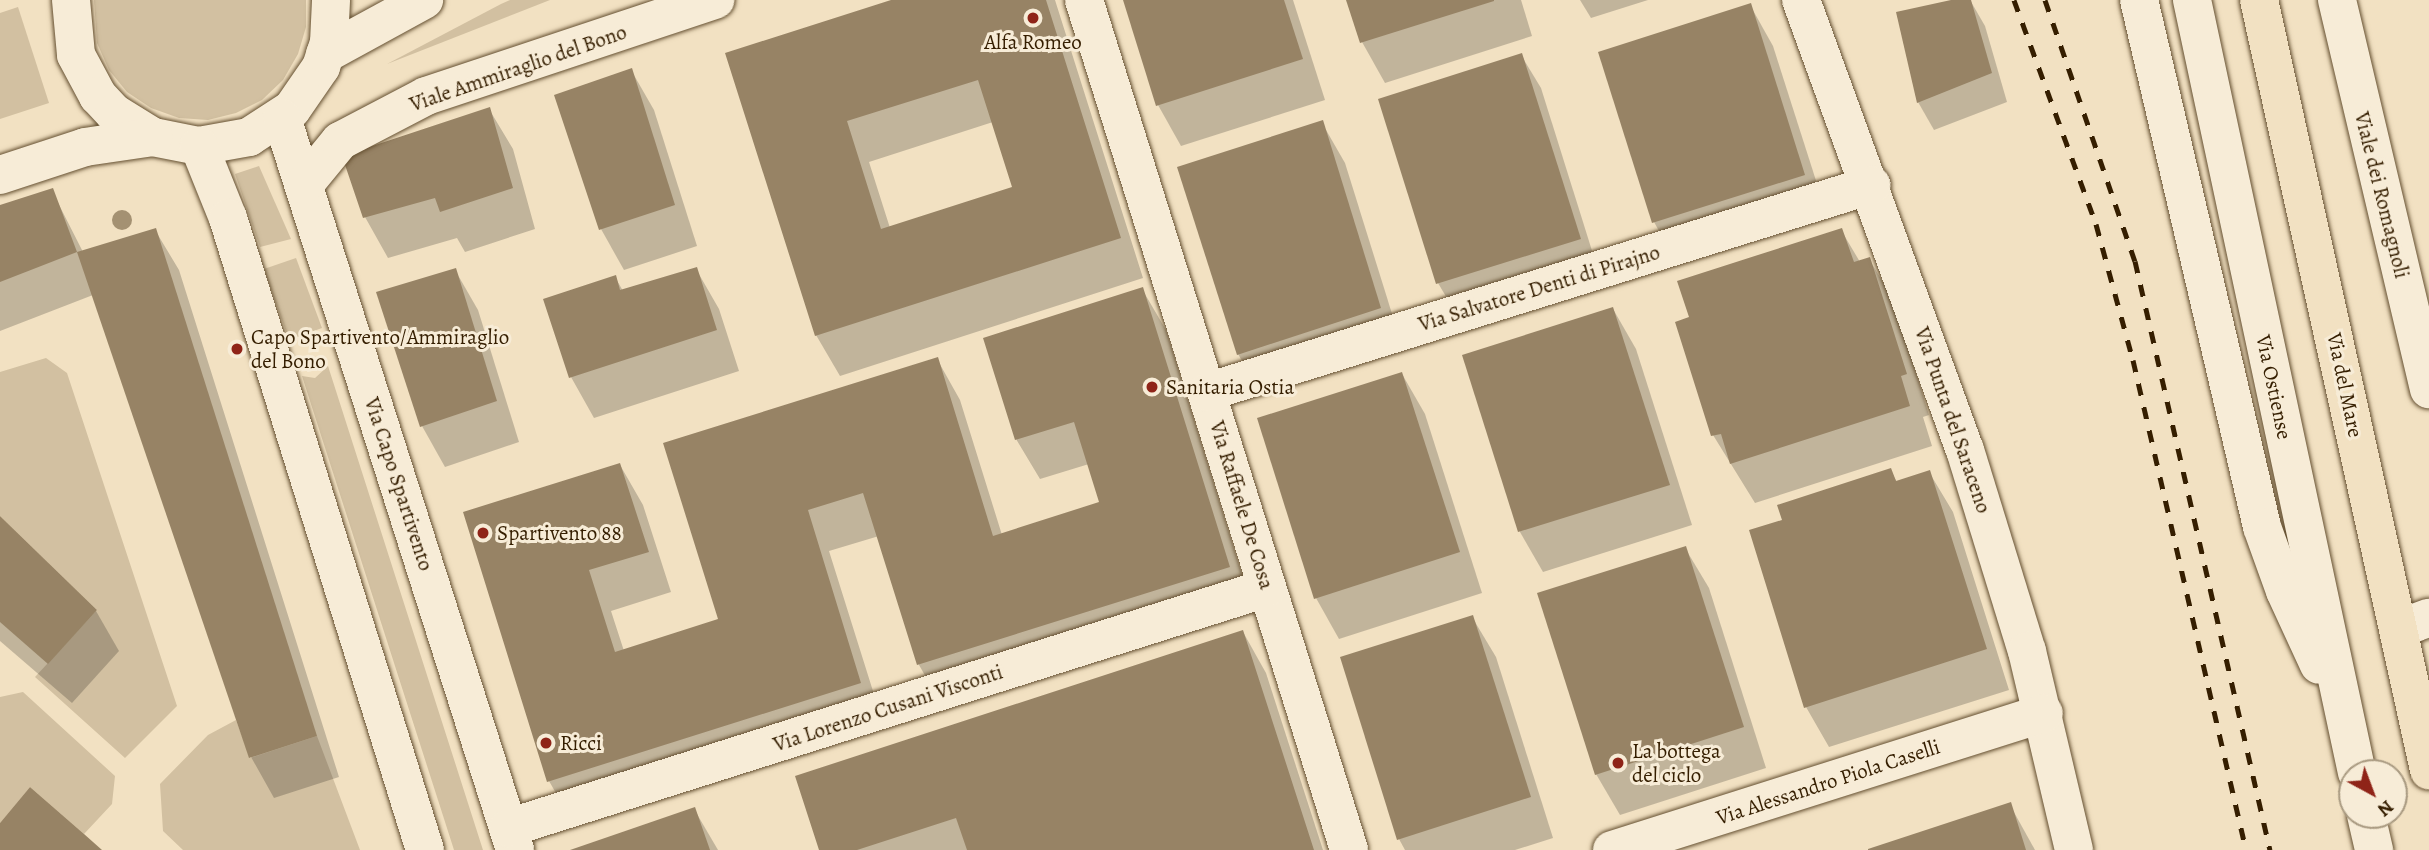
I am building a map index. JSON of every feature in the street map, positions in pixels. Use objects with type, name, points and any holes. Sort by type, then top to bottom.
[{"type":"main road","name":"Via del Mare","points":[[2259,0],[2414,623],[2429,769]]},
{"type":"street","points":[[71,0],[71,32],[85,76],[114,113],[153,137]]},
{"type":"street","points":[[0,175],[85,147],[153,137],[199,146],[249,136],[282,118],[308,90],[325,54],[331,0]]},
{"type":"street","points":[[325,54],[424,0]]},
{"type":"street","name":"Viale Ammiraglio del Bono","points":[[304,185],[340,141],[426,96],[715,0]]},
{"type":"street","name":"Via Raffaele De Cosa","points":[[1084,0],[1349,850]]},
{"type":"street","name":"Via Punta del Saraceno","points":[[1801,0],[1871,185],[1965,450],[2043,713],[2074,850]]},
{"type":"street","points":[[2139,0],[2262,527],[2294,612],[2345,718]]},
{"type":"street","name":"Via Ostiense","points":[[2192,0],[2354,759]]},
{"type":"street","name":"Viale dei Romagnoli","points":[[2337,0],[2429,389]]},
{"type":"street","name":"Via Capo Spartivento","points":[[282,118],[512,839]]},
{"type":"street","points":[[199,146],[228,218],[425,850]]},
{"type":"street","name":"Via Salvatore Denti di Pirajno","points":[[1208,392],[1871,185]]},
{"type":"street","name":"Via Lorenzo Cusani Visconti","points":[[512,839],[1267,588]]},
{"type":"street","name":"Via Alessandro Piola Caselli","points":[[1612,850],[2043,713]]},
{"type":"street","points":[[2370,829],[2374,850]]},
{"type":"shaded area","points":[[94,0],[306,0],[306,27],[298,54],[283,80],[262,100],[236,113],[208,120],[179,118],[151,108],[127,92],[109,70],[97,43]]},
{"type":"shaded area","points":[[510,0],[550,0],[387,64],[501,4]]},
{"type":"shaded area","points":[[18,7],[49,103],[0,119],[0,13]]},
{"type":"shaded area","points":[[259,166],[291,239],[260,247],[235,174]]},
{"type":"shaded area","points":[[296,258],[322,328],[289,340],[264,269]]},
{"type":"shaded area","points":[[46,358],[67,373],[177,706],[125,758],[35,677],[97,610],[0,516],[0,372]]},
{"type":"shaded area","points":[[328,366],[483,850],[454,850],[302,376],[315,378]]},
{"type":"shaded area","points":[[23,692],[115,776],[112,804],[84,834],[30,787],[0,823],[0,697]]},
{"type":"shaded area","points":[[236,720],[250,758],[317,736],[360,850],[183,850],[163,831],[160,784],[208,735]]},
{"type":"building","points":[[891,0],[1046,0],[1121,238],[815,336],[725,53]],"holes":[[[978,80],[1012,187],[881,229],[847,121]]]},
{"type":"building","points":[[1123,0],[1284,0],[1303,59],[1156,106]]},
{"type":"building","points":[[1346,0],[1494,0],[1494,1],[1360,43]]},
{"type":"building","points":[[1951,0],[1971,0],[1992,73],[1917,103],[1896,12]]},
{"type":"building","points":[[1751,3],[1805,175],[1652,223],[1598,52]]},
{"type":"building","points":[[1522,53],[1581,239],[1436,284],[1378,99]]},
{"type":"building","points":[[632,68],[675,205],[599,230],[554,95]]},
{"type":"building","points":[[490,107],[513,188],[440,212],[435,198],[363,218],[342,156]]},
{"type":"building","points":[[1323,120],[1381,308],[1237,355],[1177,167]]},
{"type":"building","points":[[53,188],[77,252],[0,282],[0,205]]},
{"type":"building","points":[[156,228],[317,736],[249,758],[77,252]]},
{"type":"building","points":[[1842,228],[1854,262],[1870,257],[1907,374],[1901,376],[1910,406],[1730,464],[1721,434],[1711,436],[1675,322],[1689,317],[1677,281]]},
{"type":"building","points":[[697,267],[717,330],[569,378],[543,299],[616,275],[620,290]]},
{"type":"building","points":[[456,268],[497,401],[420,427],[376,292]]},
{"type":"building","points":[[1143,287],[1230,567],[917,665],[863,493],[808,510],[861,683],[547,782],[463,512],[620,463],[649,552],[589,570],[615,652],[718,619],[663,443],[938,357],[993,536],[1099,502],[1074,422],[1015,440],[983,338]]},
{"type":"building","points":[[1613,307],[1670,485],[1518,532],[1462,355]]},
{"type":"building","points":[[1402,372],[1460,552],[1314,599],[1257,418]]},
{"type":"building","points":[[1891,468],[1896,481],[1930,470],[1987,649],[1804,708],[1749,530],[1782,520],[1777,505]]},
{"type":"building","points":[[0,516],[97,610],[48,664],[0,622]]},
{"type":"building","points":[[1686,546],[1744,727],[1595,775],[1537,593]]},
{"type":"building","points":[[1473,615],[1531,797],[1397,840],[1340,657]]},
{"type":"building","points":[[1243,630],[1314,850],[967,850],[956,818],[857,850],[819,850],[795,776]]},
{"type":"building","points":[[30,787],[102,850],[0,850],[0,823]]},
{"type":"building","points":[[2011,802],[2026,850],[1868,850],[1868,849]]},
{"type":"building","points":[[695,807],[710,850],[570,850]]},
{"type":"railway","points":[[2014,0],[2096,224],[2133,360],[2246,850]]},
{"type":"railway","points":[[2045,0],[2135,261],[2270,850]]},
{"type":"place","name":"Alfa Romeo","points":[[1033,18]]},
{"type":"place","name":"Capo Spartivento/Ammiraglio del Bono","points":[[237,349]]},
{"type":"place","name":"Sanitaria Ostia","points":[[1152,387]]},
{"type":"place","name":"Spartivento 88","points":[[483,533]]},
{"type":"place","name":"Ricci","points":[[546,743]]},
{"type":"place","name":"La bottega del ciclo","points":[[1618,763]]}]
